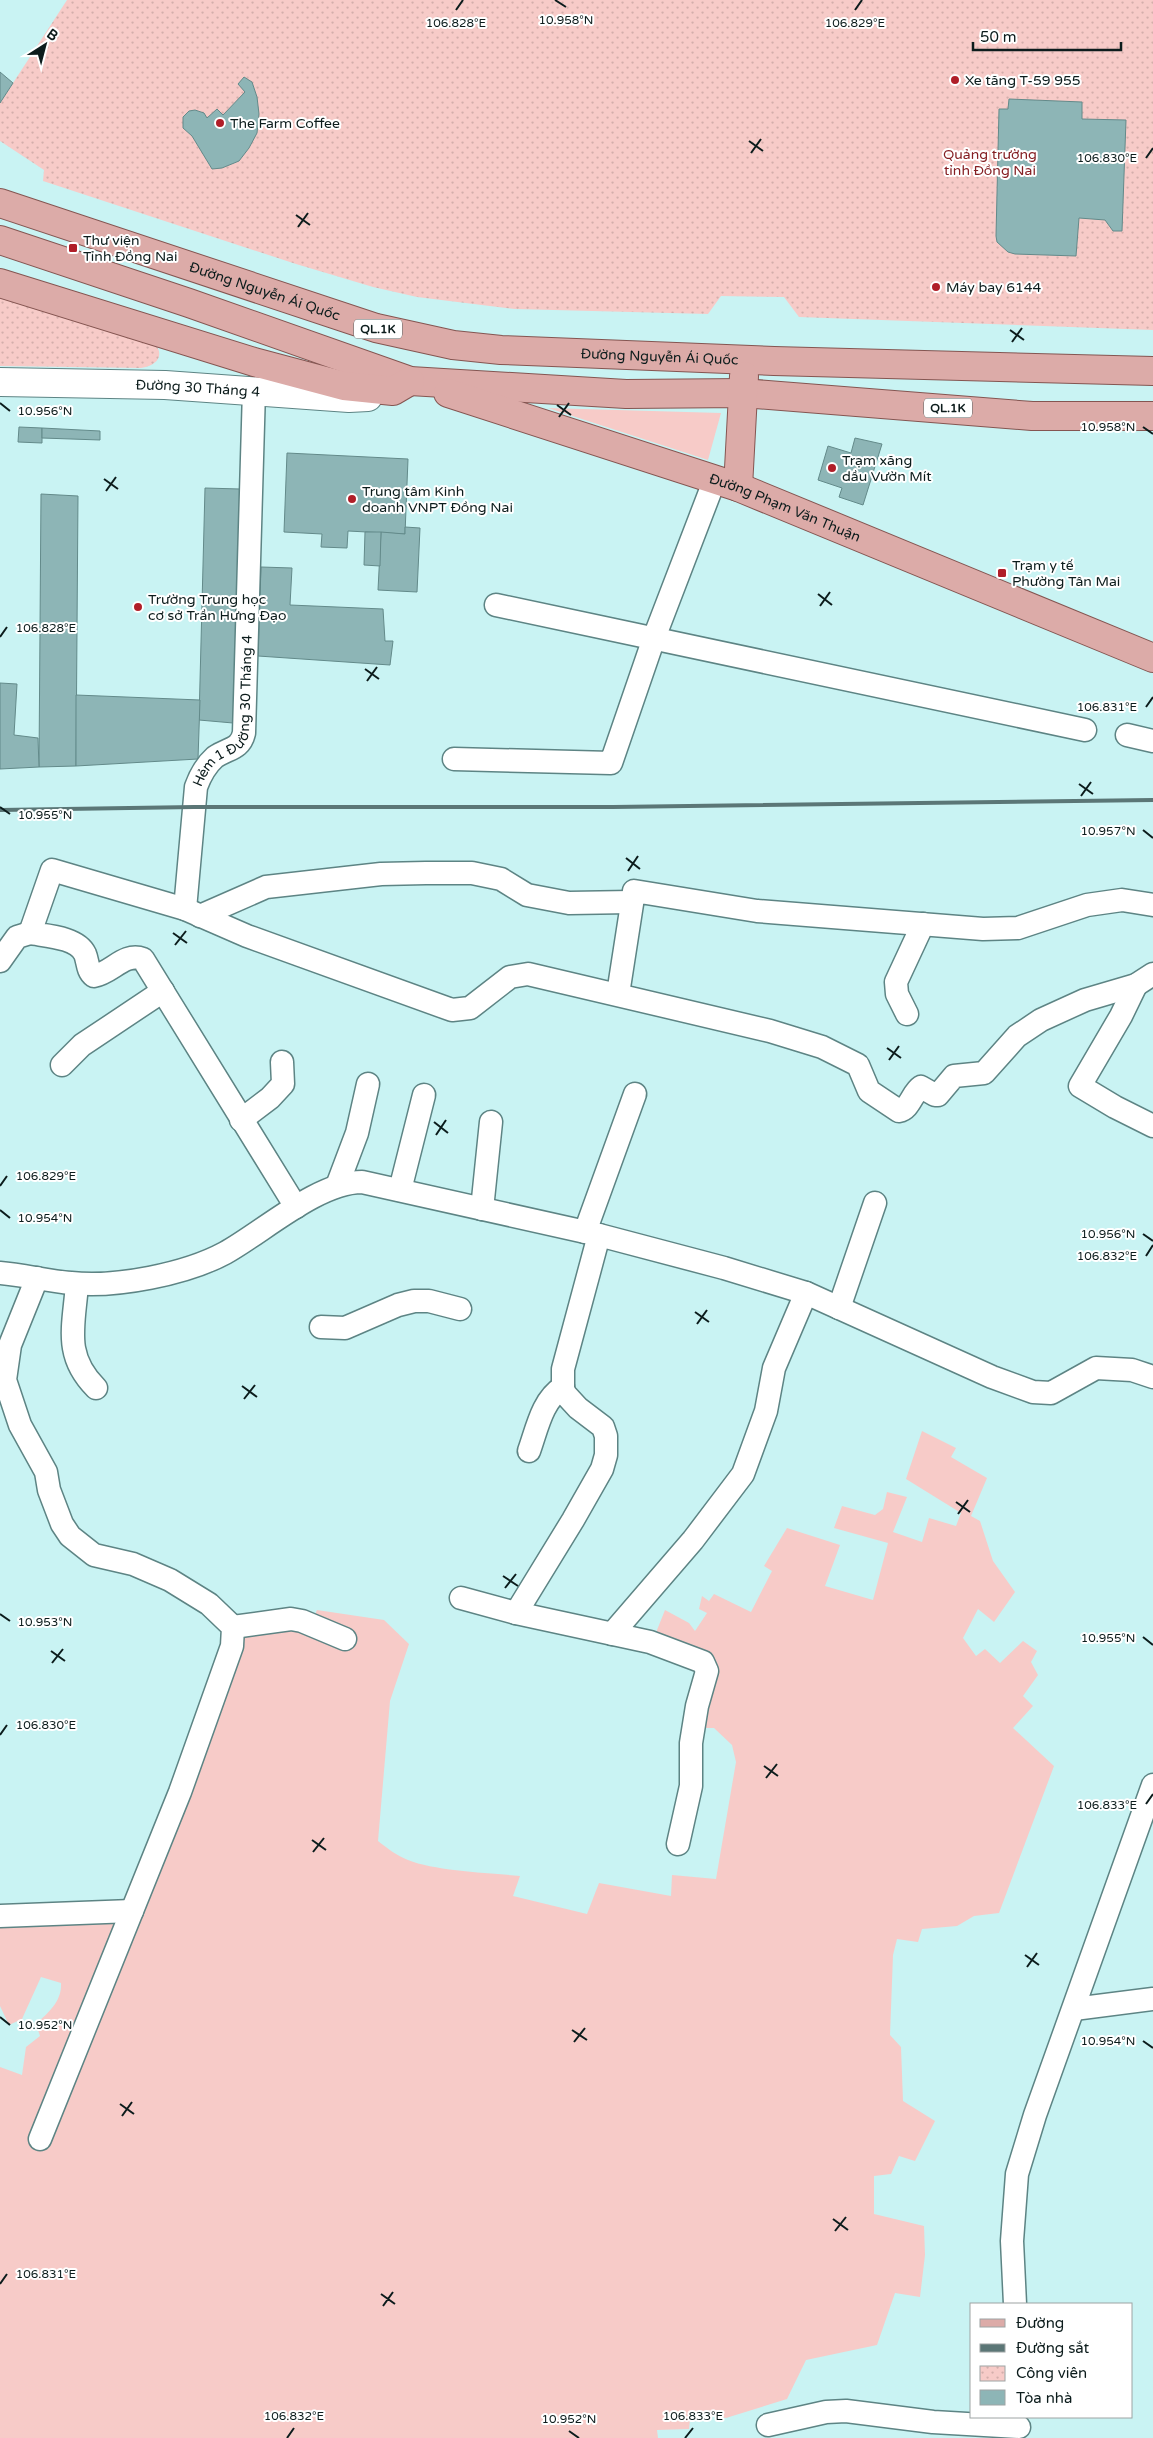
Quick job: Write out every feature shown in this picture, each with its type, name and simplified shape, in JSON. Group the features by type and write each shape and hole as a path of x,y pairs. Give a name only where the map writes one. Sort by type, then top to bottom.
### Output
{"main road":[{"name":"Đường Nguyễn Ái Quốc","path":"0,203 199,271 376,328 414,338 453,345 744,376 1032,416 1153,416"},
{"name":"Đường Nguyễn Ái Quốc","path":"0,240 189,303 402,386"},
{"name":"Đường Nguyễn Ái Quốc","path":"0,282 254,362 344,386 402,386 626,394 710,393 774,361 1153,371"},
{"path":"254,362 254,390"},
{"path":"726,483 744,376"},
{"name":"Đường 30 Tháng 4","path":"0,382 165,385 361,398 402,386"},
{"name":"Đường Phạm Văn Thuận","path":"402,386 726,483 1153,658"}],"street":[{"name":"Hẻm 1 Đường 30 Tháng 4","path":"192,912 196,787 199,778 214,758 237,747 244,734 254,390"},
{"path":"454,759 611,763 654,638 726,483"},
{"path":"496,605 1085,730"},
{"path":"1127,735 1153,742"},
{"path":"30,933 52,870 192,912 247,936 452,1010 470,1008 479,1004 505,979 519,974 539,975 770,1031 822,1047 858,1065 869,1091 900,1111 906,1108 915,1092 921,1087 938,1095 954,1076 976,1074 989,1070 1017,1036 1041,1020 1084,1000 1144,979"},
{"path":"192,912 266,887 381,874 417,873 472,873 502,879 527,895 569,903 631,902"},
{"path":"618,994 634,892 757,911 923,924 961,929 1018,928 1087,904 1122,900 1153,905"},
{"path":"907,1014 896,994 896,982 923,924"},
{"path":"0,961 17,937 30,933 73,942 84,952 91,974 94,976 125,959 136,956 143,959 296,1208"},
{"path":"1144,979 1080,1086 1115,1107 1153,1126"},
{"path":"62,1065 88,1041 163,991"},
{"path":"241,1120 270,1098 283,1084 282,1062"},
{"path":"337,1186 356,1133 368,1084"},
{"path":"516,1613 574,1520 602,1469 606,1455 606,1436 603,1427 572,1403 563,1387 564,1369 592,1233 635,1094"},
{"path":"400,1190 424,1095"},
{"path":"482,1209 491,1122"},
{"path":"0,1273 77,1284 108,1285 150,1278 225,1253 296,1208 337,1186 362,1182 592,1233 724,1268 806,1293 992,1377 1033,1392 1052,1393 1096,1368 1132,1370 1153,1377"},
{"path":"839,1308 876,1203"},
{"path":"36,1278 10,1345 5,1380 20,1425 46,1472 49,1490 62,1524 70,1536 94,1555 133,1564 170,1580 210,1604 233,1627 232,1646 180,1792 40,2139"},
{"path":"77,1284 72,1344 80,1371 96,1388"},
{"path":"612,1634 693,1540 743,1474 766,1410 774,1368 806,1293"},
{"path":"321,1327 345,1328 398,1305 414,1301 429,1301 460,1309"},
{"path":"529,1451 547,1404 555,1392 563,1387"},
{"path":"461,1598 516,1613 650,1642 692,1656 703,1662 707,1671 697,1706 691,1743 691,1786 678,1844"},
{"path":"233,1627 291,1619 302,1621 344,1639"},
{"path":"1014,2303 1012,2241 1017,2174 1035,2115 1147,1818 1153,1785"},
{"path":"0,1916 132,1912"},
{"path":"1074,2009 1153,1999"},
{"path":"768,2425 826,2412 846,2411 933,2422 1020,2427"}],"green space":[{"name":"Quảng trường tỉnh Đồng Nai","path":"67,0 1153,0 1153,330 799,317 784,297 721,296 708,314 515,309 417,297 373,287 296,264 43,181 44,170 0,141 0,103"},
{"path":"0,294 156,345 159,357 154,363 141,368 0,366"},
{"path":"548,408 721,413 708,460"},
{"path":"922,1431 956,1448 951,1457 987,1478 971,1516 980,1521 993,1561 1015,1592 994,1622 978,1609 963,1638 976,1656 985,1649 1000,1663 1023,1641 1037,1651 1031,1662 1038,1675 1023,1696 1033,1706 1013,1728 1054,1766 999,1913 974,1916 957,1926 922,1929 918,1942 897,1939 893,1955 890,2035 901,2047 903,2101 935,2121 915,2161 899,2156 891,2174 874,2176 874,2214 924,2226 925,2255 920,2297 895,2293 877,2345 806,2360 787,2399 726,2418 691,2411 689,2429 657,2430 658,2438 0,2438 0,2067 22,2075 26,2047 40,2036 36,2024 57,2001 61,1983 41,1977 22,2019 9,2025 0,2006 0,1926 137,1918 240,1632 313,1619 317,1610 384,1620 409,1644 390,1701 378,1841 396,1854 419,1864 433,1867 520,1876 513,1896 587,1914 599,1883 671,1896 672,1875 716,1879 736,1762 732,1745 714,1728 701,1728 714,1670 655,1635 665,1610 689,1623 695,1631 707,1613 699,1609 702,1596 709,1601 714,1594 751,1612 772,1571 764,1566 787,1528 840,1545 825,1586 873,1600 888,1543 834,1528 842,1506 875,1515 883,1509 887,1492 907,1497 893,1532 922,1542 929,1518 956,1526 961,1513 906,1479"}],"building":[{"path":"0,72 13,83 0,103"},
{"name":"The Farm Coffee","path":"244,77 252,82 257,97 259,114 257,133 239,161 222,168 212,169 192,136 183,128 183,117 189,111 195,110 204,113 207,118 217,109 223,115 245,92 238,84"},
{"path":"1009,99 1082,102 1082,119 1126,120 1122,231 1113,231 1105,220 1079,218 1076,256 1015,254 1008,252 997,242 999,109 1008,109"},
{"path":"19,427 42,428 42,443 18,442"},
{"path":"42,428 100,431 100,440 42,438"},
{"path":"855,438 882,444 863,505 839,497 842,488 818,480 828,446 851,453"},
{"path":"287,453 408,459 405,534 348,531 347,548 321,547 322,534 284,532"},
{"path":"205,488 240,489 233,723 199,720"},
{"path":"41,494 78,496 76,766 39,767"},
{"path":"405,527 420,528 417,592 378,590 381,532 405,534"},
{"path":"365,532 381,532 380,566 364,565"},
{"path":"261,567 292,568 290,605 383,609 385,641 393,641 390,665 258,656"},
{"path":"0,683 17,684 14,735 38,738 39,767 0,769"},
{"path":"76,695 200,700 198,759 76,766"}],"railway":[{"path":"0,810 194,807 613,807 1153,800"}],"place":[{"name":"Xe tăng T-59 955","path":"955,80"},
{"name":"The Farm Coffee","path":"220,123"},
{"name":"Thư viện Tỉnh Đồng Nai","path":"73,248"},
{"name":"Máy bay 6144","path":"936,287"},
{"name":"Trạm xăng dầu Vườn Mít","path":"832,468"},
{"name":"Trung tâm Kinh doanh VNPT Đồng Nai","path":"352,499"},
{"name":"Trạm y tế Phường Tân Mai","path":"1002,573"},
{"name":"Trường Trung học cơ sở Trần Hưng Đạo","path":"138,607"}]}
